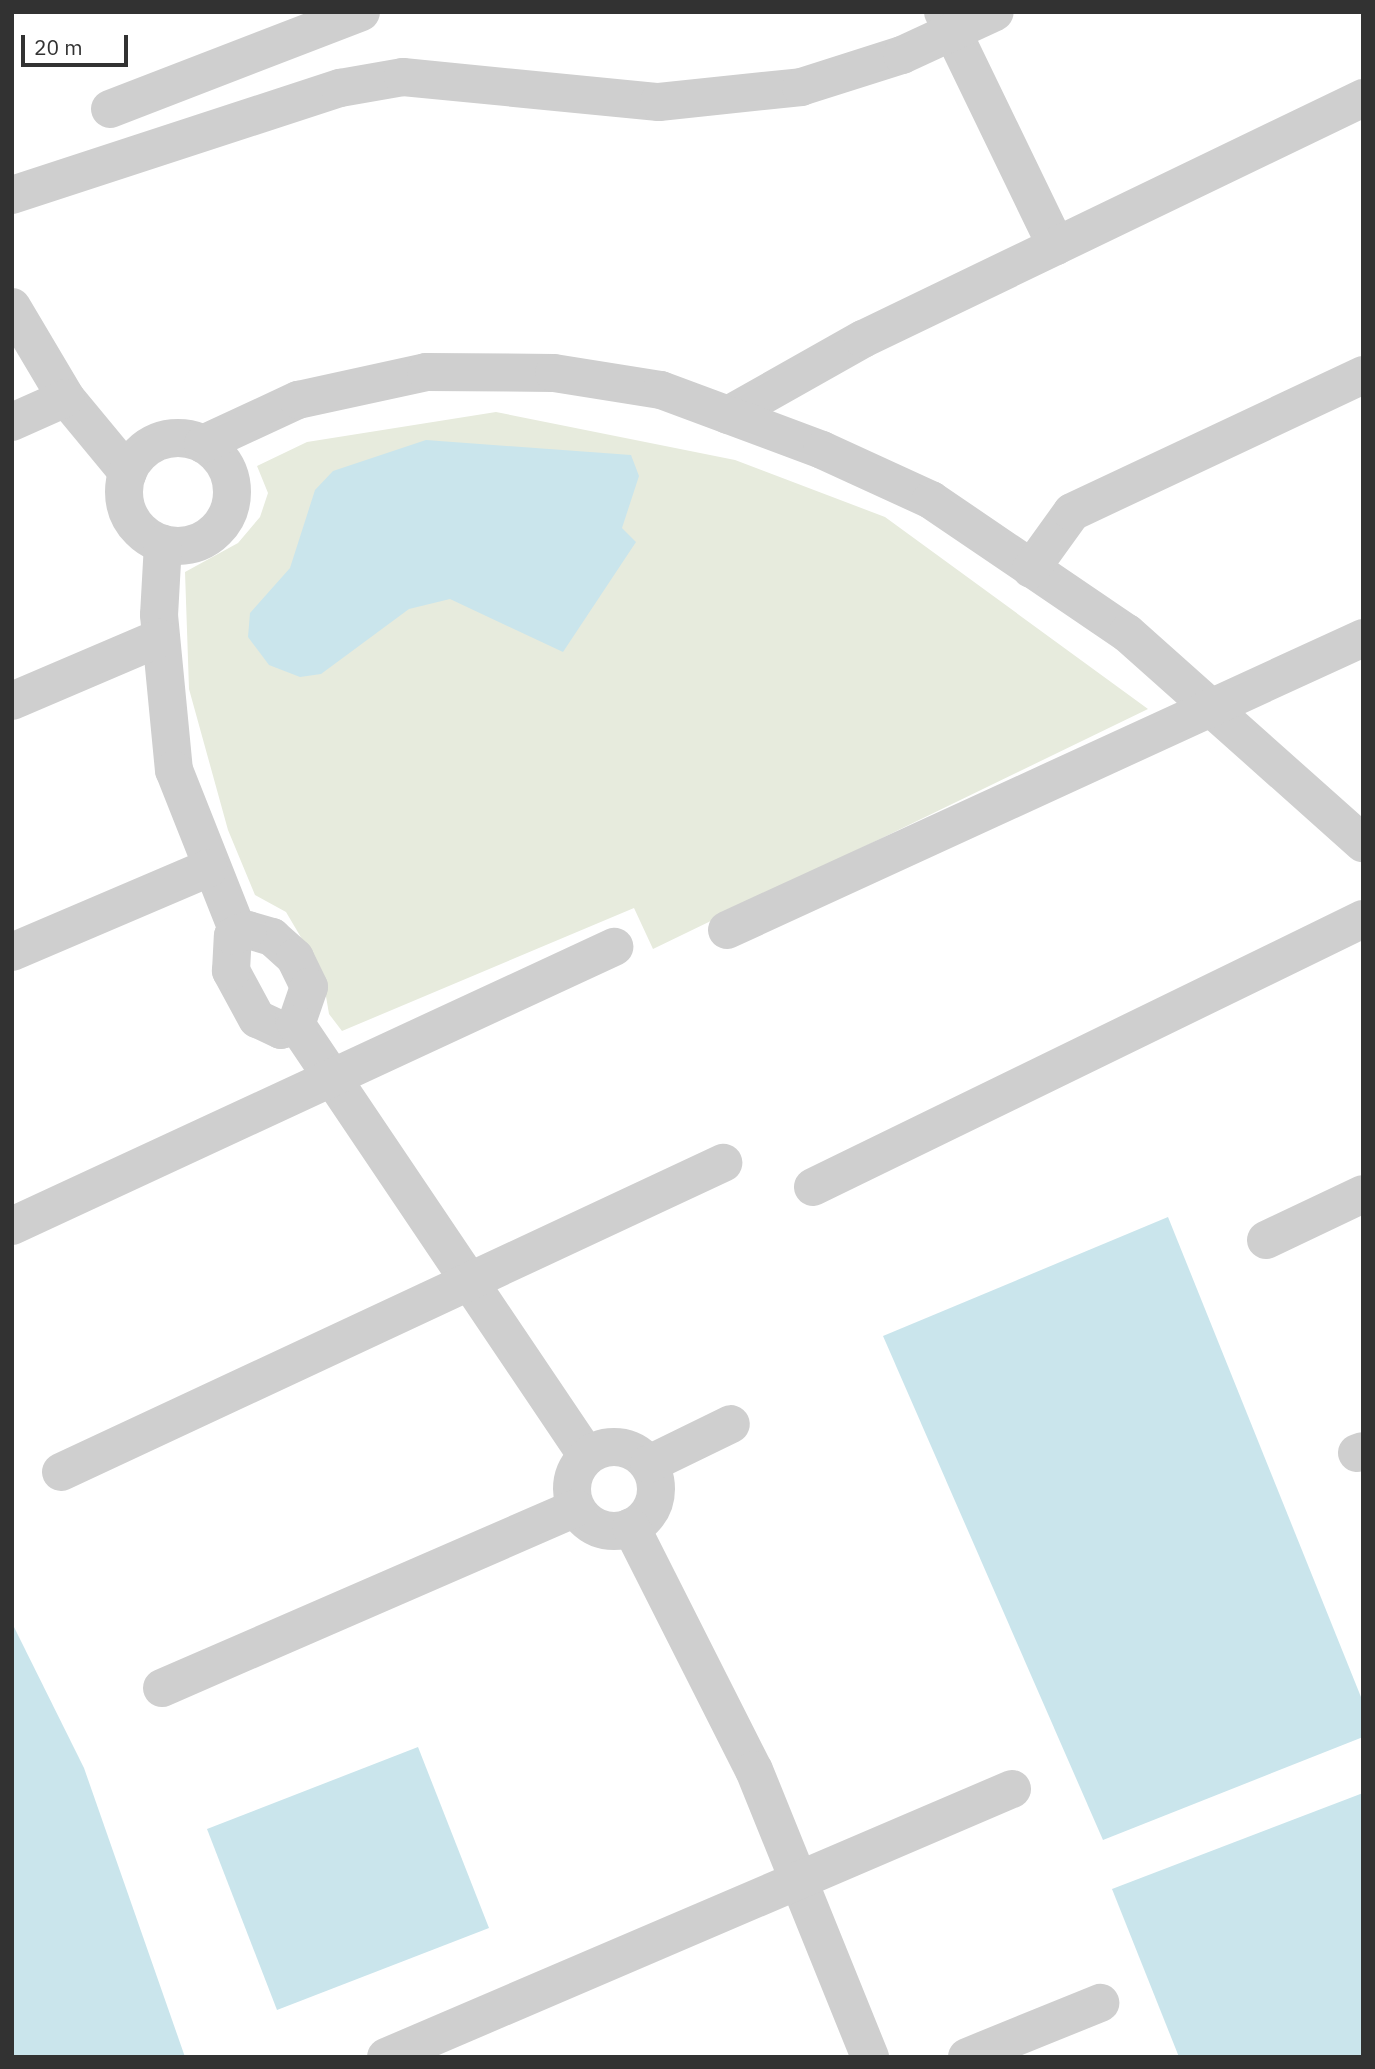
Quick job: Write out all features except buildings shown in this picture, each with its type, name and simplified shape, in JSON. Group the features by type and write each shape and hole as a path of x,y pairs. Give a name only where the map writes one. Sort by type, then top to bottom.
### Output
{"street":[{"path":"110,109 361,12"},
{"path":"12,195 340,88 403,77 659,102 801,88 948,22 995,12"},
{"path":"948,22 1056,246"},
{"path":"728,415 863,339 1363,98"},
{"path":"12,307 66,398 128,473"},
{"path":"203,444 298,400 426,372 554,373 660,390 728,415 931,500 1127,633 1363,843"},
{"path":"1031,569 1072,512 1363,375"},
{"path":"12,422 66,398"},
{"path":"186,438 203,444 228,469 232,504 206,539 163,544 134,524 125,500 128,473 159,442 186,438"},
{"path":"163,544 160,638 174,769 209,868 239,934"},
{"path":"12,701 160,638"},
{"path":"727,930 1363,638"},
{"path":"12,952 209,868"},
{"path":"813,1187 1363,919"},
{"path":"239,934 272,937 295,958 309,987 296,1024 281,1030 257,1019 231,971 229,949 239,934"},
{"path":"12,1226 614,947"},
{"path":"296,1024 473,1280 587,1456"},
{"path":"61,1472 723,1163"},
{"path":"1266,1240 1363,1194"},
{"path":"649,1464 731,1424"},
{"path":"613,1447 649,1464 654,1503 631,1527 596,1528 576,1508 572,1480 587,1456 613,1447"},
{"path":"162,1688 576,1508"},
{"path":"631,1527 754,1770 870,2057"},
{"path":"386,2057 1012,1789"},
{"path":"967,2057 1100,2003"}],"shaded area":[{"path":"496,412 735,460 885,517 1148,709 653,949 634,908 342,1031 329,1014 322,973 286,912 255,895 228,830 189,689 185,572 238,543 260,517 268,493 257,466 307,442"}],"water":[{"path":"426,440 631,455 639,476 622,528 636,542 563,652 450,599 409,609 321,674 300,677 269,665 248,637 250,613 290,568 315,490 333,471"},
{"path":"1168,1217 1363,1702 1363,1737 1103,1840 883,1336"},
{"path":"12,1623 84,1768 185,2057 12,2057"},
{"path":"418,1747 489,1928 277,2010 207,1829"},
{"path":"1363,1793 1363,2057 1179,2057 1112,1889"}]}
